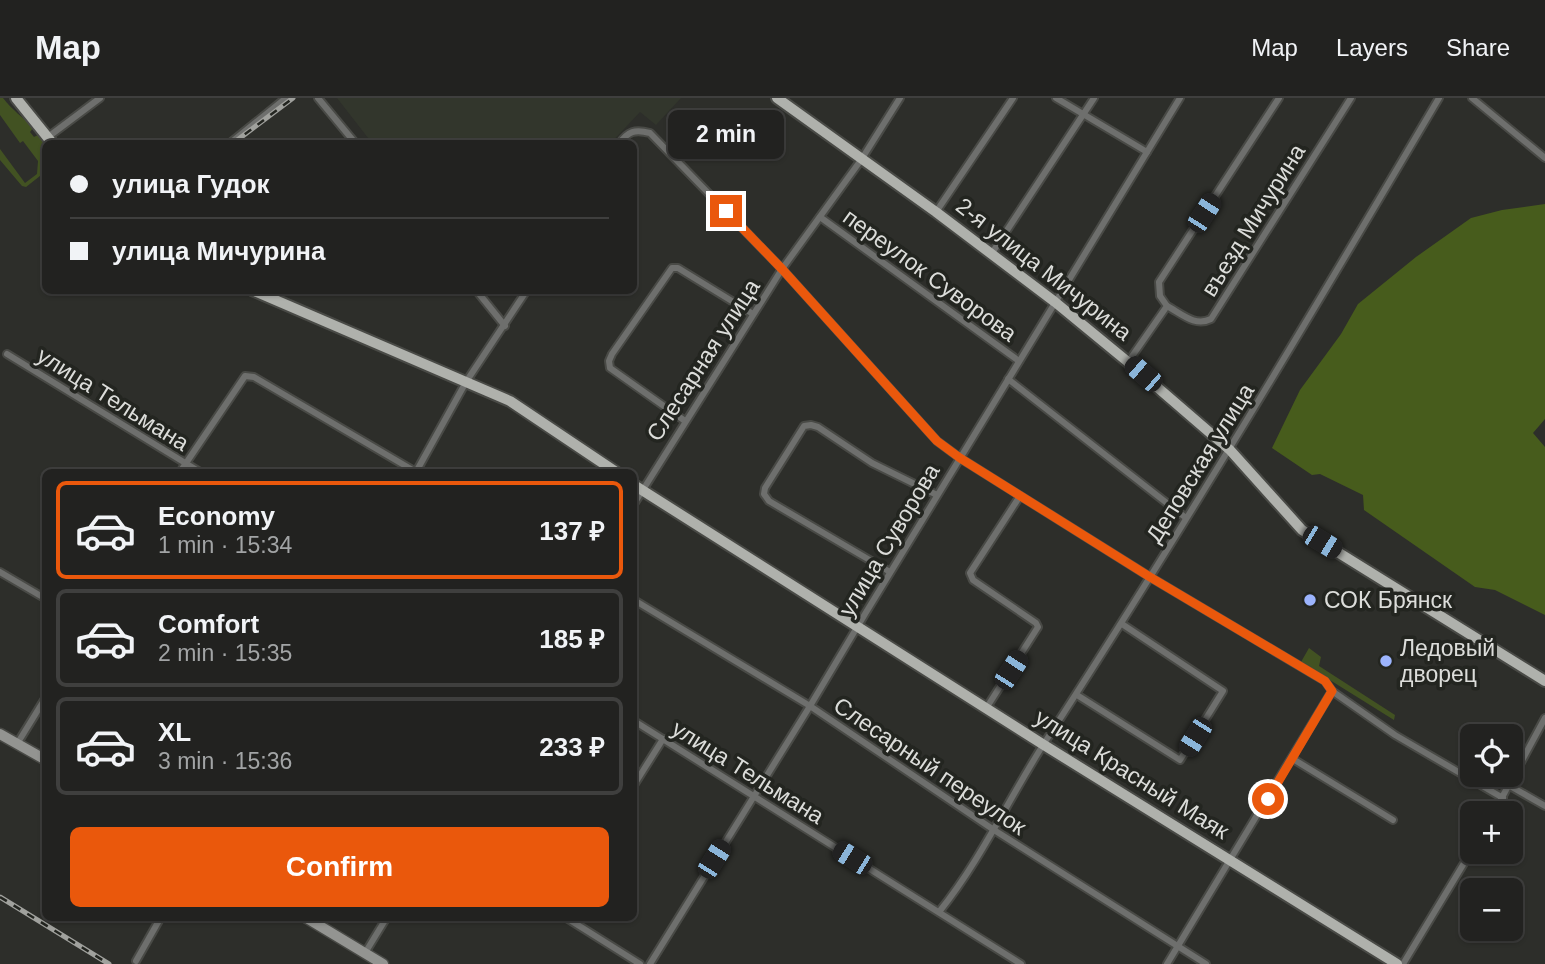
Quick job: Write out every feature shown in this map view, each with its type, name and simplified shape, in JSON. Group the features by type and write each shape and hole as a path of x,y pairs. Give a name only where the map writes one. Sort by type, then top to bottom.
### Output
{"main road":[{"path":"16,98 50,140"},
{"name":"2-я улица Мичурина","path":"777,98 992,253 1128,362 1230,450 1302,530 1545,681"},
{"path":"261,294 510,401 612,469"},
{"name":"улица Красный Маяк","path":"637,487 1396,964"}],"street":[{"path":"50,140 100,98"},
{"path":"234,140 286,98"},
{"path":"318,98 353,140"},
{"name":"Слесарная улица","path":"637,487 685,422 782,269 861,160 900,98"},
{"path":"936,212 1013,98"},
{"path":"1056,98 1147,152"},
{"path":"992,253 1094,98"},
{"name":"улица Суворова","path":"650,964 1180,98"},
{"name":"въезд Мичурина","path":"1279,98 1159,282 1160,296 1167,306 1196,323 1211,319 1351,98"},
{"name":"Деповская улица","path":"939,912 994,830 1044,745 1230,450 1439,98"},
{"path":"1472,98 1545,158"},
{"path":"622,140 631,131 650,133 782,269 937,441 1150,577 1325,681 1332,691 1395,735 1503,798"},
{"name":"переулок Суворова","path":"820,217 1019,361"},
{"path":"685,422 610,368 612,355 672,268 678,268 753,314"},
{"path":"479,294 505,326"},
{"path":"418,469 466,382 525,294"},
{"path":"1128,362 1167,306"},
{"name":"улица Тельмана","path":"7,354 194,469"},
{"path":"182,469 245,376 254,377 411,469"},
{"name":"переулок Суворова","path":"1008,379 1186,517"},
{"path":"890,572 769,501 764,494 765,488 804,426 811,425 872,463 937,495"},
{"path":"987,707 1038,627 973,580 970,573 1020,496"},
{"path":"0,572 42,596"},
{"name":"Слесарный переулок","path":"637,602 810,706 994,830 1206,964"},
{"path":"1077,695 1180,760 1188,748 1223,691 1122,624"},
{"path":"1167,964 1332,691"},
{"path":"17,744 42,703"},
{"path":"1523,761 1545,718"},
{"name":"улица Тельмана","path":"637,723 1021,964"},
{"path":"0,734 42,758"},
{"path":"637,780 663,739"},
{"path":"1293,759 1393,821"},
{"path":"1501,801 1509,787"},
{"path":"1512,787 1545,806"},
{"path":"1403,964 1464,864"},
{"path":"136,961 159,921"},
{"path":"312,921 383,964"},
{"path":"365,953 385,921"},
{"path":"571,921 640,964"}],"shaded area":[{"path":"337,98 681,98 656,125 640,112 614,140 370,140"}],"green space":[{"path":"0,98 3,98 33,128 30,132 34,137 38,135 42,140 42,174 26,187 22,186 0,160 0,149 25,183 37,174 38,161 23,141 20,143 0,115"},
{"path":"1545,204 1545,419 1533,433 1545,447 1545,615 1495,590 1475,587 1364,510 1363,495 1320,474 1312,475 1272,448 1300,390 1341,334 1358,304 1416,257 1471,218"},
{"path":"1309,648 1321,657 1319,666 1395,715 1394,720 1301,662"}],"railway":[{"path":"237,140 293,98"},
{"path":"0,897 109,964"}],"place":[{"name":"СОК Брянск","path":"1310,600"},
{"name":"Ледовый дворец","path":"1386,661"}],"route":[{"path":"726,211 895,391 937,441 1150,577 1325,681 1332,691 1268,799"}]}
